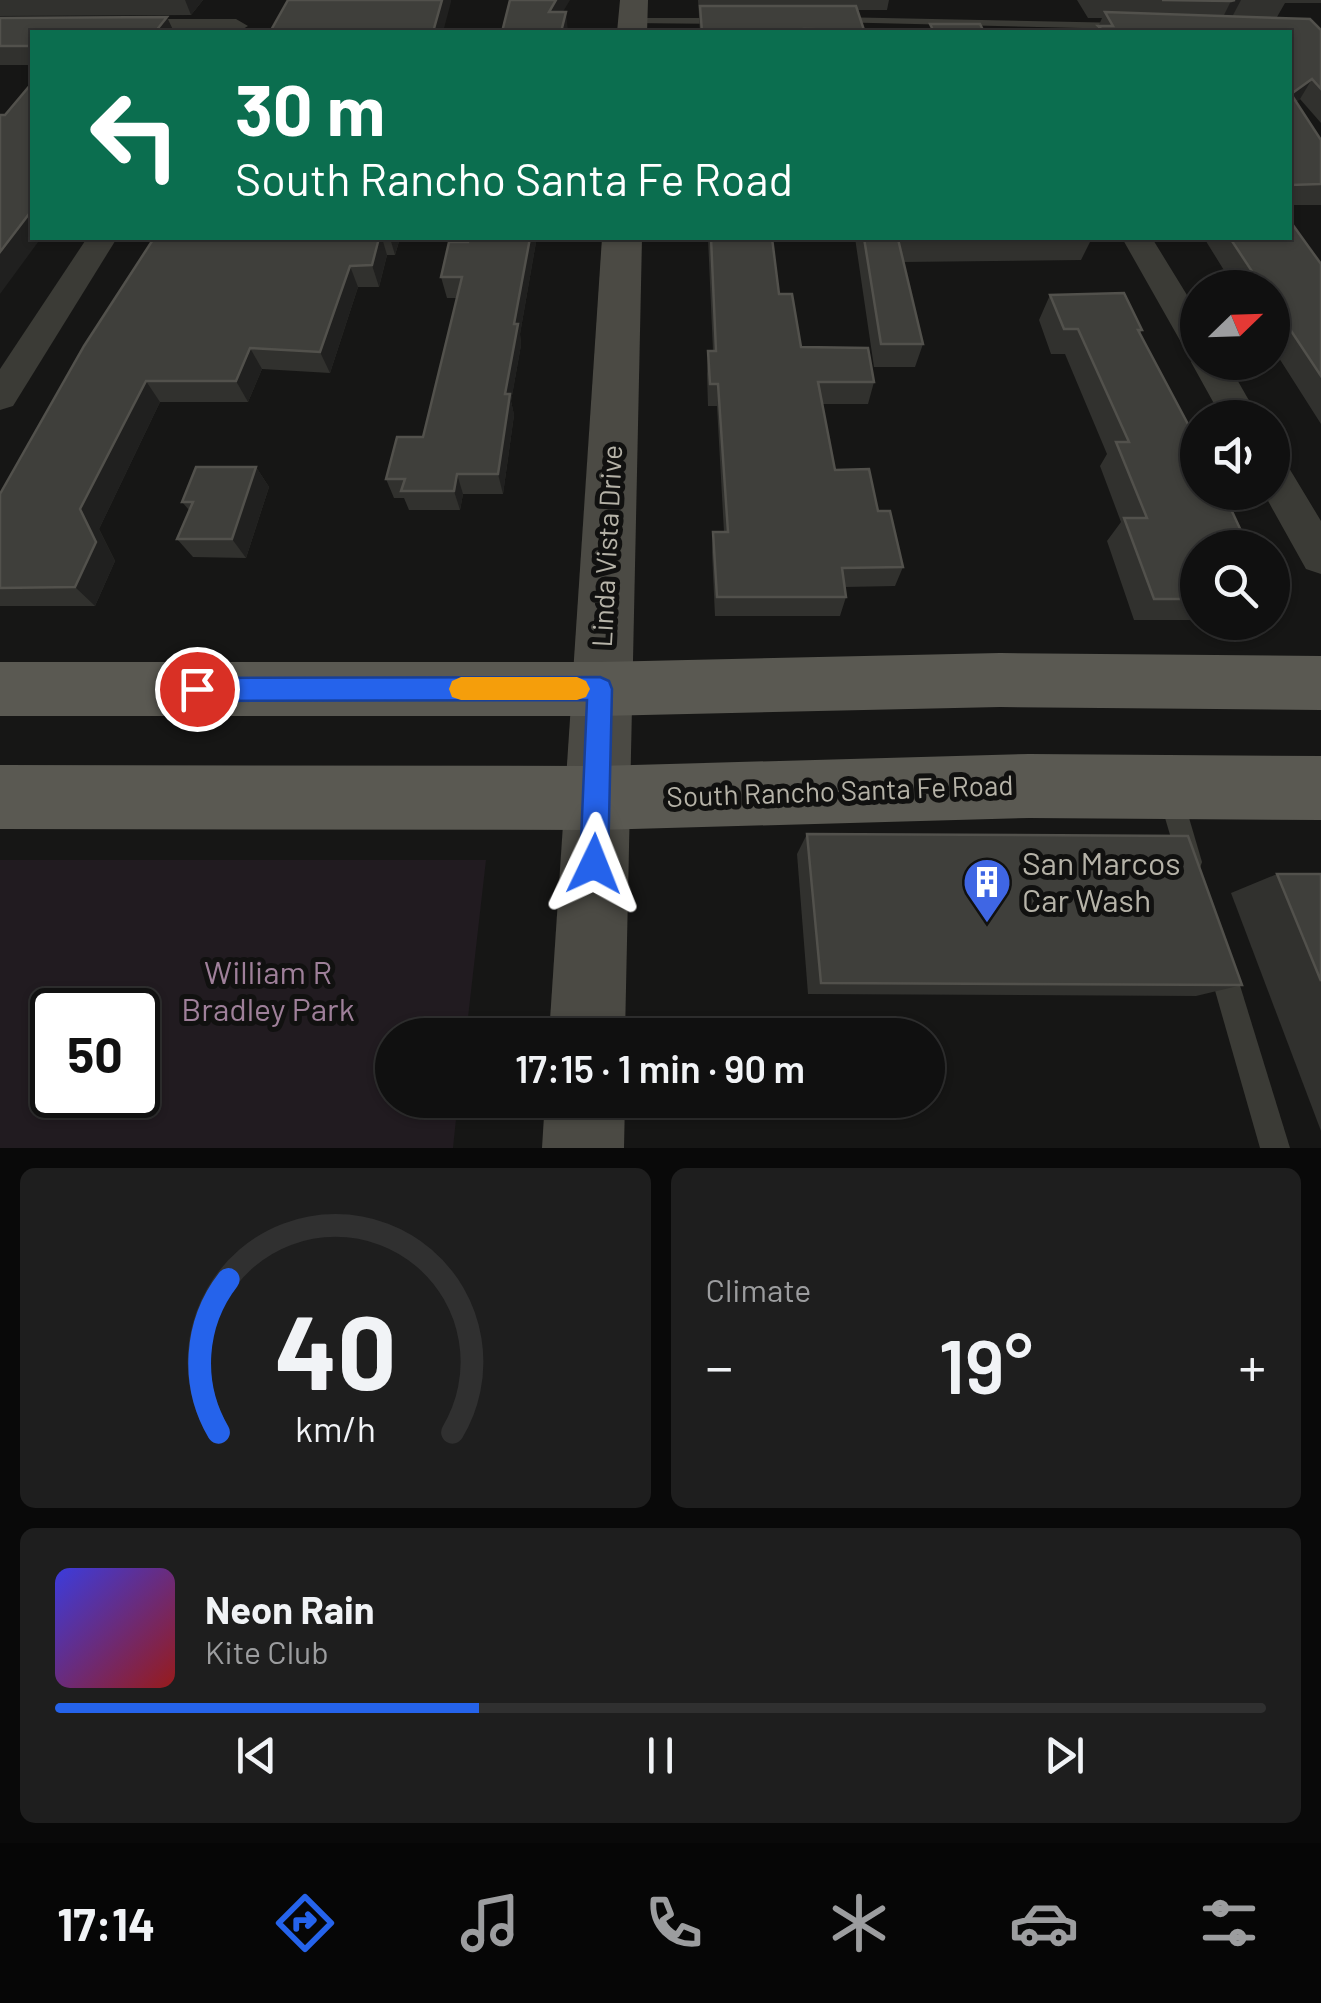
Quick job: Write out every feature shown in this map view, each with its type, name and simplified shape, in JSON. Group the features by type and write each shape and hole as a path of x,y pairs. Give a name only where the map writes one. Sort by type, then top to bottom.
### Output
{"main road":[{"name":"Linda Vista Drive","path":"589,1018 622,240"},
{"path":"0,690 600,689 1000,680 1321,683"},
{"name":"South Rancho Santa Fe Road","path":"0,797 597,798 1029,786 1321,788"},
{"path":"583,1148 584,1118"}],"street":[{"path":"0,26 234,29 254,0"},
{"path":"0,397 101,240"},
{"path":"1138,240 1180,312"},
{"path":"1290,504 1321,557"}],"lane":[{"path":"633,18 737,21"},
{"path":"829,20 1134,26"},
{"path":"1168,787 1196,882"},
{"path":"1213,939 1275,1148"}],"green space":[{"name":"William R Bradley Park","path":"0,860 486,860 468,1018 375,1018 375,1118 456,1118 453,1148 0,1148"}],"building":[{"path":"288,0 442,0 434,30 271,30"},
{"path":"510,0 556,0 549,12 566,12 562,30 502,30"},
{"path":"700,6 856,6 864,30 804,29 702,30"},
{"path":"1105,12 1310,19 1321,30 1321,89 1312,79 1292,93 1292,30 1102,30 1098,26 1113,26"},
{"path":"167,17 157,30 30,30 30,46 0,46 0,18"},
{"path":"930,24 980,24 983,30 933,30"},
{"path":"30,85 30,213 0,252 0,115 5,115"},
{"path":"1292,96 1321,140 1321,184 1292,185"},
{"path":"1292,224 1321,264 1321,376 1290,329 1290,270 1251,270 1231,240 1292,240"},
{"path":"153,240 378,240 372,265 350,266 320,352 250,348 236,381 146,381 80,509 96,542 75,587 0,588 0,494 84,346"},
{"path":"530,240 514,324 518,324 505,394 510,394 498,474 457,474 454,491 401,491 405,479 386,479 397,437 423,437 462,277 441,277 449,242"},
{"path":"711,240 772,240 779,294 792,294 801,347 868,348 874,382 818,382 835,470 869,469 878,511 890,511 903,567 842,568 846,597 717,597 713,532 728,532 718,384 710,384 708,351 716,351"},
{"path":"864,240 898,240 923,344 881,344"},
{"path":"1124,293 1142,330 1138,330 1180,409 1180,510 1231,510 1241,530 1180,530 1180,599 1154,599 1124,518 1147,518 1116,442 1129,442 1078,329 1064,329 1050,295"},
{"path":"196,467 256,467 232,539 177,539 193,502 182,502"},
{"name":"San Marcos Car Wash","path":"807,834 1188,836 1242,985 821,983"},
{"path":"1277,874 1321,874 1321,981"}],"slow traffic":[{"path":"461,689 577,689"}],"place":[{"name":"San Marcos Car Wash","path":"987,924"}],"route":[{"path":"197,689 600,689 594,864"}]}
